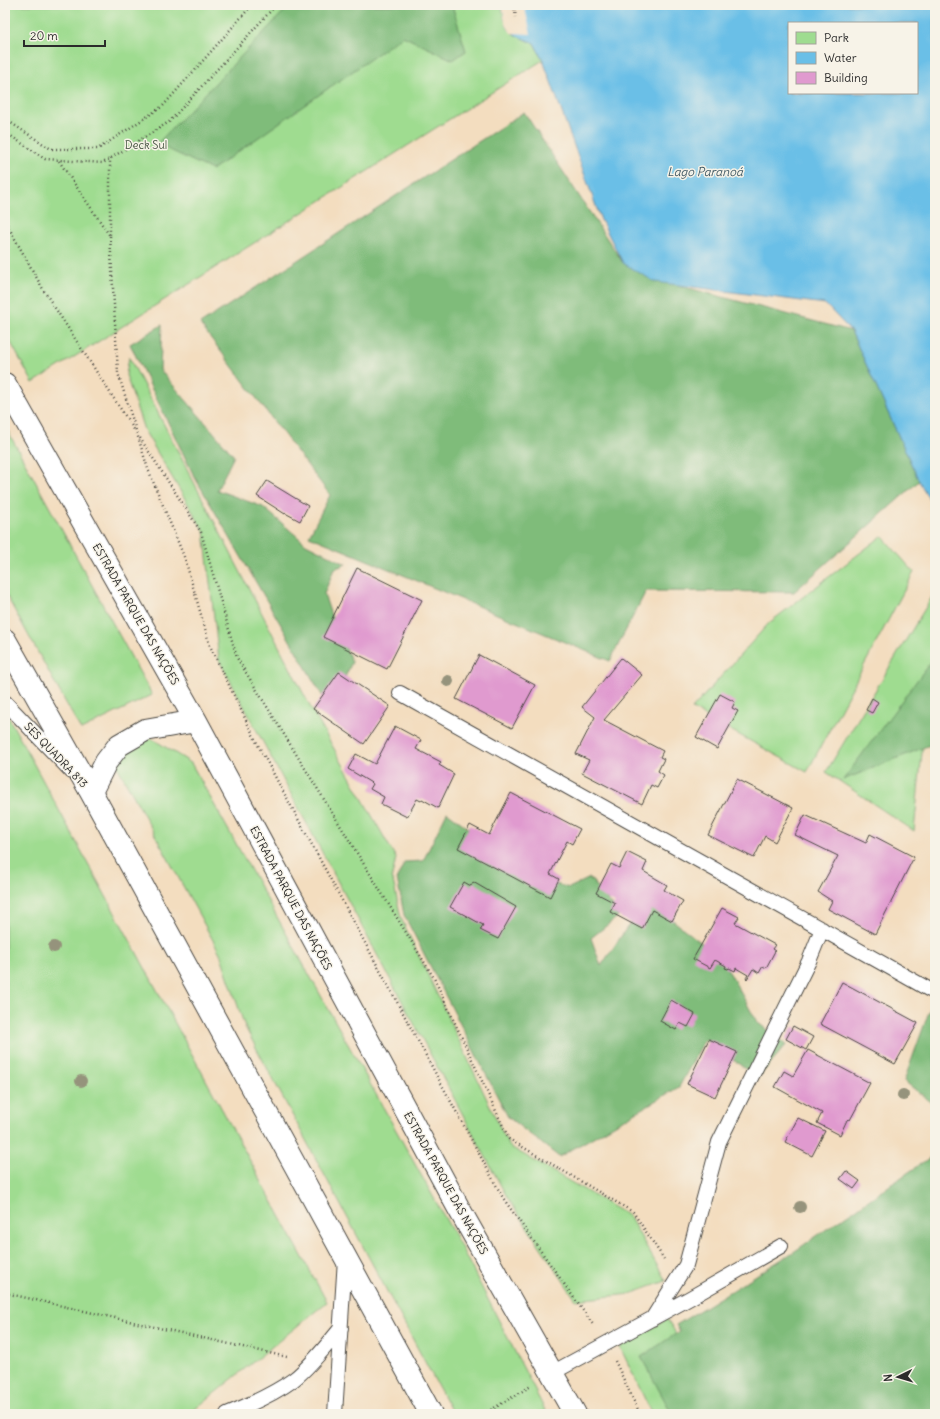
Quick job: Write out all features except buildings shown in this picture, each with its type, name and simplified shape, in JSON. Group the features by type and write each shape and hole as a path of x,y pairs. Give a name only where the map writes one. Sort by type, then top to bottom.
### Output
{"highway":[{"name":"ESTRADA PARQUE DAS NAÇÕES","path":"5,384 196,720 458,1207 575,1414"},
{"path":"5,640 91,792 432,1414"},
{"path":"91,792 106,762 119,745 145,730 196,720"}],"lane":[{"path":"400,693 930,990"},
{"name":"SES QUADRA 813","path":"5,702 91,792"},
{"path":"652,1319 686,1265 719,1142 809,961 822,929"},
{"path":"552,1373 652,1319 780,1246"},
{"path":"335,1414 345,1256"},
{"path":"227,1414 247,1406 293,1380 328,1345 341,1328"}],"path":[{"path":"5,119 51,149 98,149 163,106 252,5"},
{"path":"5,132 45,159 103,163 168,122 276,5"},
{"path":"514,5 516,17"},
{"path":"110,158 110,236 118,373 148,469 185,559 210,646 258,746 502,1198 607,1343 640,1414"},
{"path":"59,160 110,236"},
{"path":"5,221 44,291 201,532 237,658 434,978 510,1139 634,1212 677,1279"},
{"path":"5,1293 311,1363"},
{"path":"484,1414 552,1373"}],"green space":[{"name":"Deck Sul","path":"5,5 502,5 507,27 514,34 534,43 543,60 33,383 5,332"},
{"path":"290,5 452,5 466,51 453,60 403,36 212,170 157,144"},
{"path":"524,112 623,263 673,284 851,331 919,481 794,592 646,591 610,661 309,536 330,495 200,324"},
{"path":"162,325 160,370 234,456 217,490 263,507 306,544 346,564 334,569 324,594 332,618 352,662 330,709 194,476 130,344"},
{"path":"129,357 312,710 396,858 392,876 401,918 509,1146 629,1216 666,1281 630,1294 576,1300 507,1197 219,660 204,531 144,430 126,375"},
{"path":"5,426 152,695 81,730 5,593"},
{"path":"882,536 914,572 807,772 692,709 769,623"},
{"path":"935,592 935,745 923,743 914,831 826,772"},
{"path":"935,656 935,743 843,780"},
{"path":"5,711 327,1302 189,1414 5,1414"},
{"path":"151,738 191,763 459,1243 547,1414 453,1414 245,1027 220,953 116,764 128,745"},
{"path":"447,812 535,878 569,888 590,878 620,915 591,938 601,966 628,926 656,907 722,959 757,1022 786,1045 758,1078 705,1039 679,1087 559,1157 508,1117 404,915 397,878 405,862 423,861"},
{"path":"935,995 935,1105 904,1081"},
{"path":"935,1154 935,1414 672,1414 641,1357 680,1331 676,1325 795,1251"},
{"path":"667,1319 728,1414 652,1414 620,1347"}],"water":[{"name":"Lago Paranoá","path":"502,5 935,5 935,510 919,481 851,331 825,304 655,282 623,263 601,220 543,60 534,43 514,34 507,27"}],"pier":[{"path":"502,5 524,5 531,34 511,33 505,23"}]}
